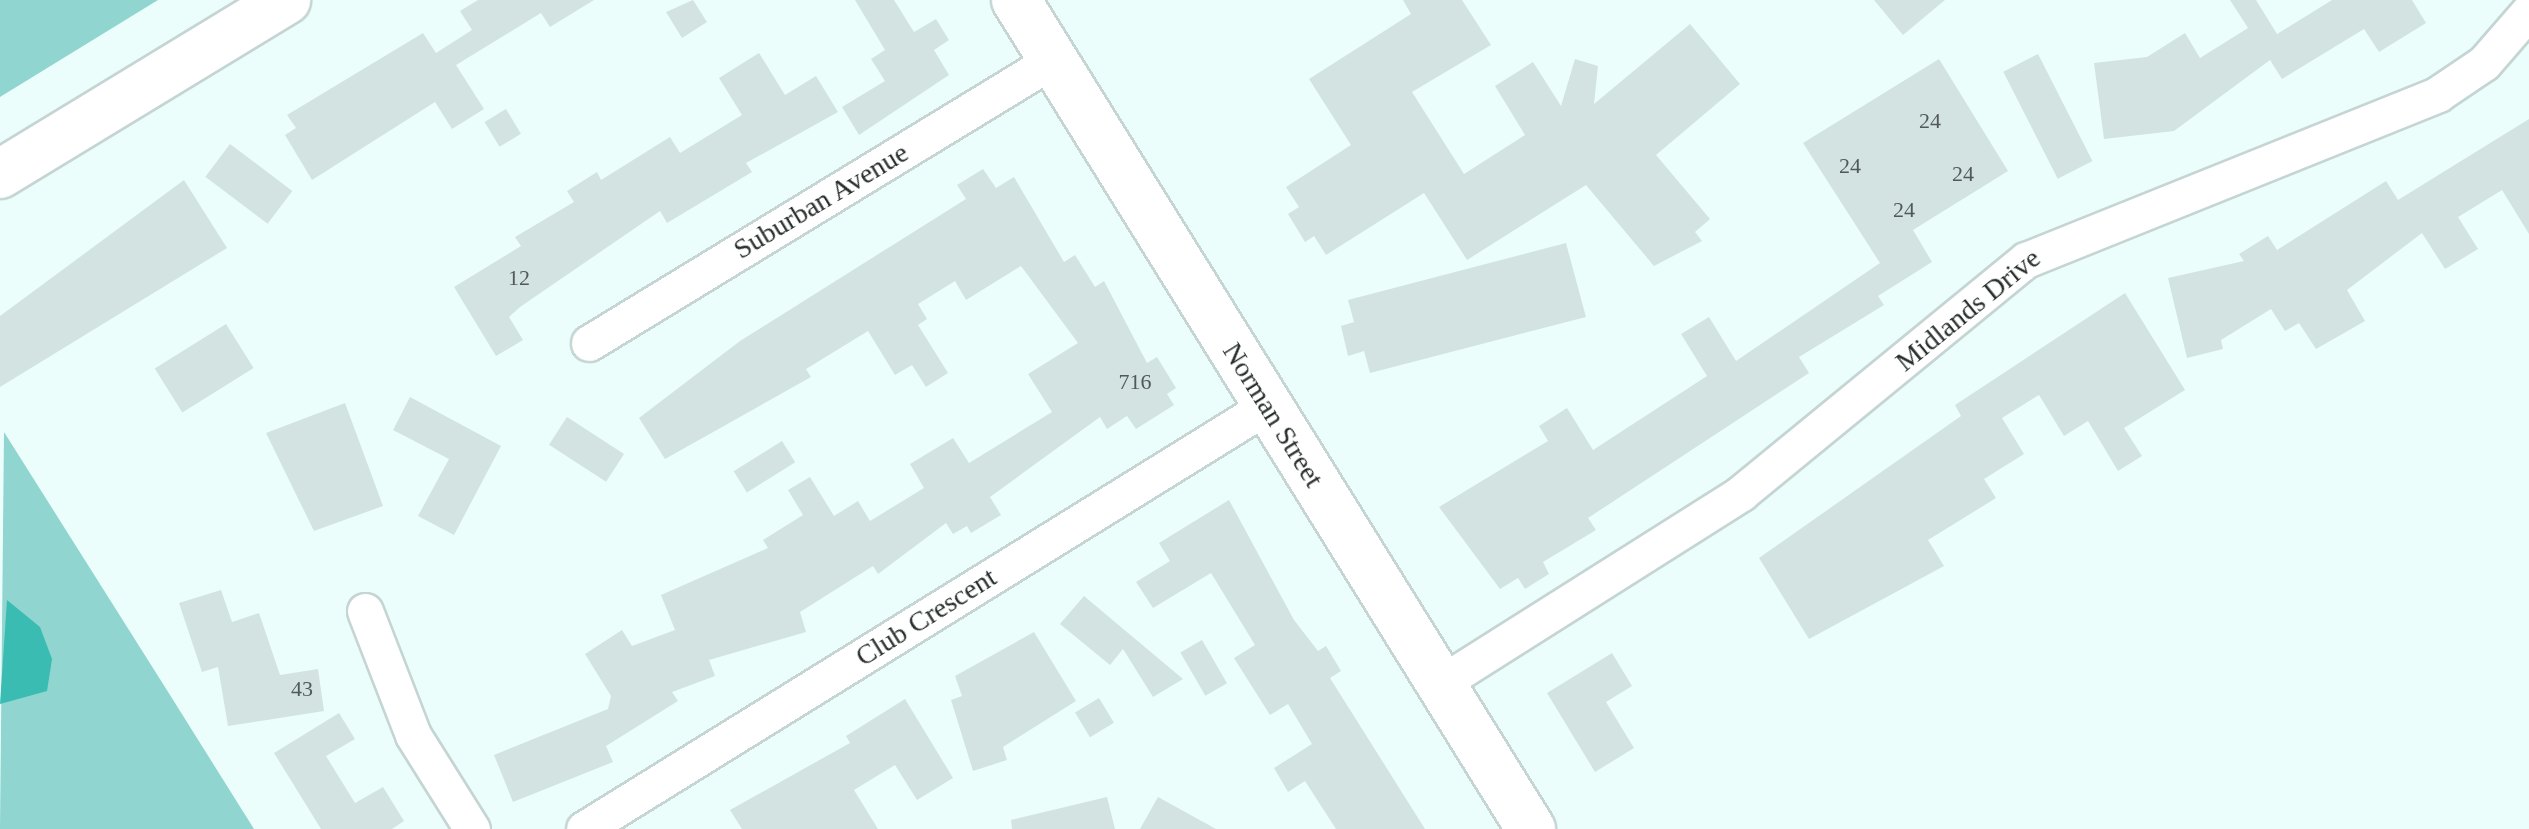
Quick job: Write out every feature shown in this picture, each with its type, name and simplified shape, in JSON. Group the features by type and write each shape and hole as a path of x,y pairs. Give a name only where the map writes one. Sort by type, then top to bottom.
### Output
{"main road":[{"path":"0,174 286,0"},
{"name":"Norman Street","path":"1016,0 1532,829"}],"street":[{"name":"Midlands Drive","path":"1441,683 1740,493 2026,260 2438,94 2484,63 2529,11"},
{"name":"Suburban Avenue","path":"589,343 1053,60"},
{"name":"Club Crescent","path":"584,829 1267,406"},
{"path":"364,611 413,735 472,829"}],"shaded area":[{"path":"0,0 158,0 0,97"},
{"path":"4,432 170,695 254,829 0,829"},
{"path":"7,600 40,627 52,659 47,691 0,704"}],"building":[{"path":"478,0 594,0 550,27 541,13 456,65 484,109 452,129 435,102 312,180 285,135 296,128 287,115 423,33 436,53 472,30 460,11"},
{"path":"693,0 707,22 682,38 666,12"},
{"path":"855,0 894,0 914,32 936,19 949,40 934,50 949,75 859,135 842,107 885,81 871,59 885,50"},
{"path":"1403,0 1462,0 1491,45 1412,92 1464,174 1525,135 1495,86 1533,62 1561,106 1575,59 1598,66 1594,104 1690,24 1740,84 1656,155 1710,219 1695,232 1702,241 1654,266 1586,185 1467,260 1424,193 1326,255 1314,236 1305,242 1288,214 1299,207 1286,187 1351,145 1309,79 1411,14"},
{"path":"1874,0 1945,0 1903,35"},
{"path":"2230,0 2256,0 2277,34 2332,0 2412,0 2426,23 2379,52 2364,29 2282,79 2270,60 2174,131 2104,139 2094,63 2147,57 2185,33 2200,58 2248,28"},
{"path":"759,53 785,95 816,76 838,112 746,163 752,172 667,223 660,211 520,307 509,317 523,340 496,356 454,287 521,246 515,237 574,202 567,191 597,172 601,180 670,137 680,153 742,115 719,78"},
{"path":"2038,54 2092,161 2058,179 2003,72"},
{"path":"1939,59 2008,171 1913,230 1932,262 1878,296 1884,305 1799,357 1809,373 1588,518 1596,530 1543,562 1549,574 1525,589 1518,578 1500,589 1439,507 1548,441 1539,426 1567,408 1593,450 1707,376 1681,334 1709,317 1736,361 1880,263 1803,143"},
{"path":"506,109 521,134 500,147 485,122"},
{"path":"2529,119 2529,234 2502,190 2458,217 2478,249 2445,269 2422,233 2347,290 2365,321 2316,349 2299,323 2285,331 2271,309 2221,340 2223,349 2187,358 2168,278 2244,261 2239,254 2268,236 2277,250 2386,181 2398,200"},
{"path":"230,144 292,191 268,224 205,177"},
{"path":"983,169 996,188 1014,177 1064,262 1075,255 1095,287 1104,281 1147,363 1157,357 1176,388 1167,394 1174,405 1136,429 1127,416 1107,429 1100,417 990,497 1001,515 971,533 967,526 953,534 946,523 878,574 873,566 800,612 806,632 709,660 715,676 672,692 678,701 606,746 613,762 513,802 494,755 608,709 611,696 585,654 622,630 632,646 675,630 661,595 768,548 763,540 803,515 788,490 810,477 834,516 858,501 870,521 924,488 910,464 953,438 969,463 1052,412 1028,374 1078,343 1021,266 966,300 955,281 918,304 927,319 918,325 948,373 926,387 912,365 895,375 868,331 806,369 811,377 665,459 639,418 740,341 966,199 957,185"},
{"path":"184,180 227,248 0,387 0,316"},
{"path":"1566,243 1586,317 1370,373 1364,351 1348,356 1341,326 1354,322 1348,300"},
{"path":"2125,293 2185,390 2124,428 2142,456 2118,471 2088,421 2064,436 2039,395 2002,418 2024,454 1984,479 1996,498 1928,540 1944,566 1809,639 1759,558 1961,416 1955,405"},
{"path":"226,324 254,368 182,413 155,369"},
{"path":"410,397 501,446 454,535 418,516 449,459 393,430"},
{"path":"345,403 383,506 314,531 266,433"},
{"path":"567,417 624,454 606,482 549,445"},
{"path":"782,441 795,462 747,492 734,471"},
{"path":"1229,500 1294,620 1318,651 1326,646 1341,671 1330,678 1425,829 1336,829 1305,781 1288,792 1274,768 1312,744 1288,704 1270,715 1234,658 1255,645 1211,573 1153,608 1136,582 1170,561 1159,543"},
{"path":"221,590 232,622 259,613 280,675 318,669 324,711 228,726 218,667 202,672 179,603"},
{"path":"1084,596 1183,679 1153,697 1123,649 1110,665 1060,624"},
{"path":"1034,632 1076,701 1003,747 1007,760 973,771 951,700 962,696 955,676"},
{"path":"1202,640 1227,683 1205,696 1180,652"},
{"path":"1612,653 1632,686 1606,702 1634,748 1595,772 1547,693"},
{"path":"1099,698 1114,723 1090,737 1075,712"},
{"path":"905,699 953,778 917,800 895,765 854,790 878,829 742,829 730,810 850,743 846,736"},
{"path":"339,713 355,739 326,756 355,803 383,787 404,821 392,829 321,829 274,753"},
{"path":"1107,797 1115,829 1012,829 1011,820"},
{"path":"1158,797 1216,829 1140,829"}]}
